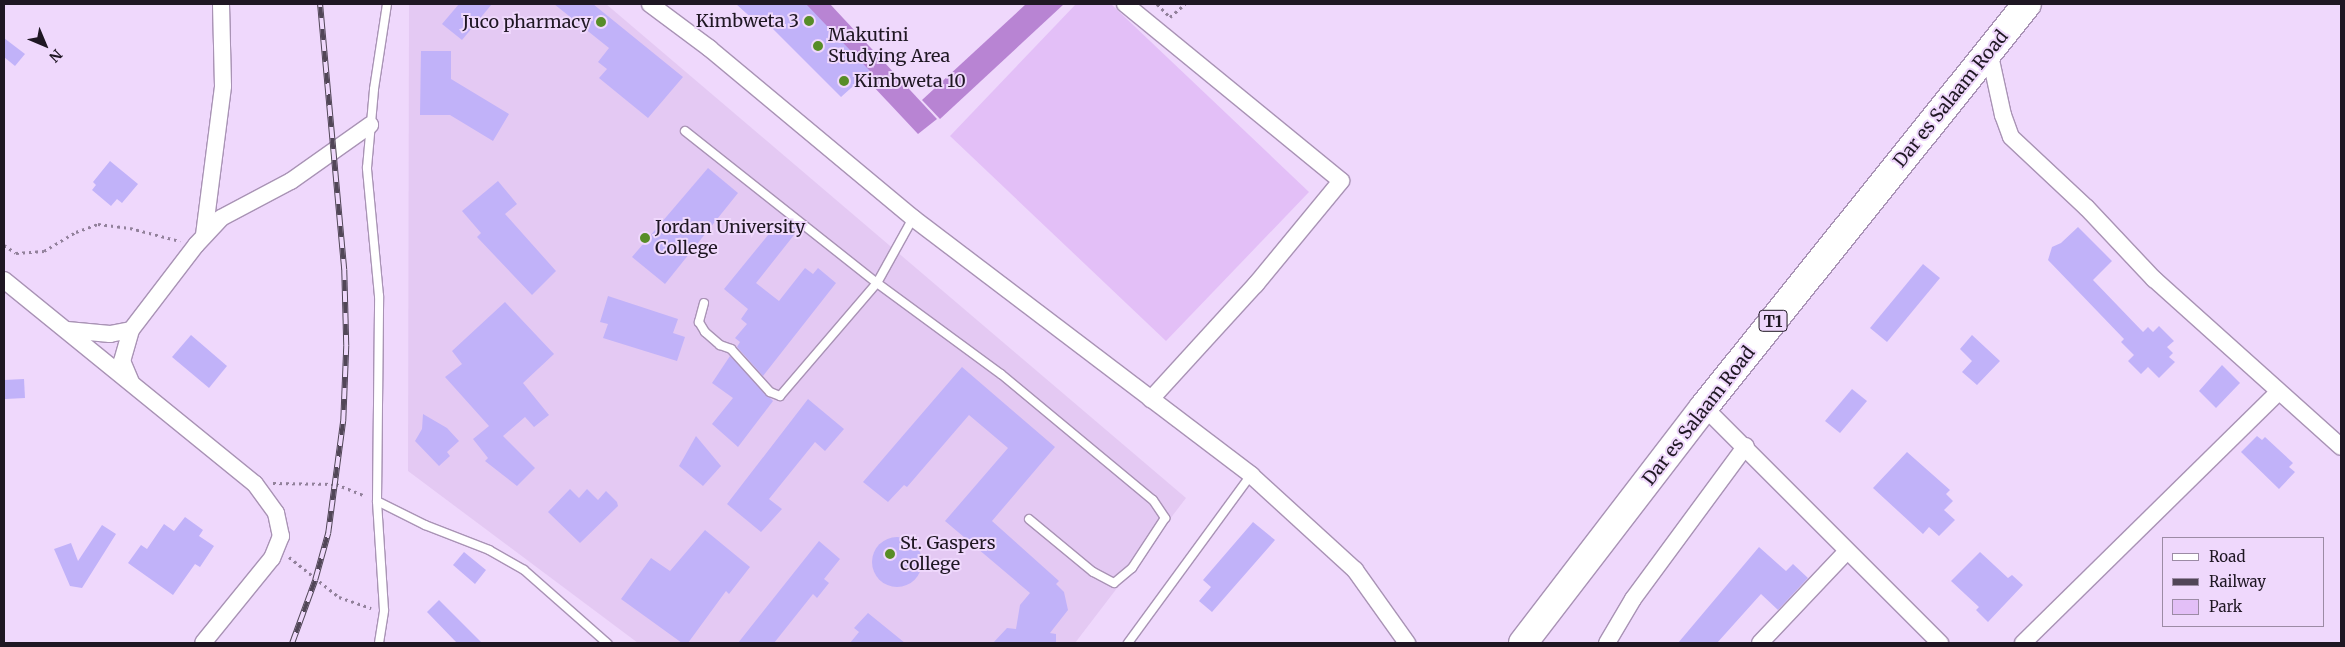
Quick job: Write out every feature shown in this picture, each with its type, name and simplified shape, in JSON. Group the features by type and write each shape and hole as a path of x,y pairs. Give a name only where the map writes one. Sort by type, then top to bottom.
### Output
{"highway":[{"name":"Dar es Salaam Road","path":"1523,643 1704,407 2028,4"}],"street":[{"path":"200,240 223,86 221,4"},
{"path":"650,4 709,48 913,218 1251,476 1355,570 1407,643"},
{"path":"1125,4 1341,181 1256,284 1151,399"},
{"path":"1989,51 2003,115 2011,137 2087,208 2154,279 2341,447"},
{"path":"133,386 122,361 131,330 200,240 221,218 291,181 370,125"},
{"path":"4,280 255,484 280,521 278,546 263,570 203,643"},
{"path":"67,330 110,334 131,330"},
{"path":"2023,643 2278,392"},
{"path":"1704,407 1746,446 1846,552 1940,643"},
{"path":"1607,643 1633,599 1746,446"},
{"path":"1760,643 1846,552"}],"lane":[{"path":"379,643 384,610 377,502 379,296 368,168 370,125 387,4"},
{"path":"685,132 876,283 1001,374 1154,500 1165,518 1132,568 1114,583 1093,572 1028,519"},
{"path":"704,303 699,322 706,332 720,345 731,349 770,392 780,396 790,389 876,283 913,218"},
{"path":"1128,643 1251,476"},
{"path":"377,502 425,525 489,550 524,570 607,643"}],"path":[{"path":"1157,4 1170,17 1185,4"},
{"path":"4,245 16,254 44,251 76,232 98,224 200,240"},
{"path":"255,484 292,482 336,484 377,502"},
{"path":"278,546 339,598 384,610"}],"shaded area":[{"name":"Jordan University College","path":"409,4 606,4 1186,498 1075,643 638,643 408,471"},
{"path":"796,4 830,4 937,119 918,134"},
{"path":"1026,4 1064,4 940,119 922,100"}],"green space":[{"path":"1076,4 1111,4 1309,192 1166,341 950,136"}],"building":[{"path":"459,4 492,4 462,40 442,24"},
{"path":"554,4 593,4 683,77 648,118 599,78 607,69 598,62 609,48"},
{"name":"Makutini Studying Area","path":"736,4 806,4 870,71 841,97 761,17 756,22"},
{"path":"4,38 25,54 15,66 4,57"},
{"path":"421,51 451,51 451,79 509,114 493,141 450,115 420,115"},
{"path":"110,161 138,184 122,203 117,199 111,206 92,190 96,185 93,182"},
{"path":"708,168 738,193 665,284 632,257"},
{"path":"498,181 517,204 505,214 556,271 532,295 477,237 481,233 462,211"},
{"path":"786,220 798,230 756,283 779,301 805,268 813,274 818,268 836,283 763,376 737,347 740,342 735,338 747,324 741,319 748,309 724,289 777,224"},
{"path":"2078,227 2112,261 2093,280 2143,332 2148,327 2153,332 2159,326 2174,341 2167,347 2173,353 2169,357 2175,362 2159,378 2148,367 2141,374 2128,361 2134,355 2121,342 2124,339 2048,260 2052,247 2061,243"},
{"path":"1923,264 1940,278 1887,342 1870,328"},
{"path":"608,296 678,319 673,333 685,337 677,361 603,338 608,324 600,322"},
{"path":"505,302 554,354 523,383 549,415 534,427 525,417 503,436 535,468 517,486 485,461 488,458 473,439 489,426 445,377 462,364 452,351"},
{"path":"191,335 227,366 209,388 172,357"},
{"path":"1972,335 2000,361 1977,385 1962,372 1972,361 1960,349"},
{"path":"730,356 773,401 738,447 712,424 733,398 712,383"},
{"path":"2222,365 2240,383 2216,408 2199,391"},
{"path":"962,367 1055,447 992,521 1059,581 1056,584 1064,592 1068,610 1050,633 1056,634 1056,643 993,643 1007,628 1016,629 1020,605 1030,593 945,521 1008,448 969,415 907,487 904,485 888,502 863,482"},
{"path":"24,379 25,398 5,399 4,380"},
{"path":"1852,389 1867,401 1840,433 1825,421"},
{"path":"808,399 844,429 825,451 815,442 769,499 782,509 761,532 727,504"},
{"path":"423,414 447,428 459,441 447,452 450,456 439,466 415,441 422,429"},
{"path":"696,436 721,466 703,486 679,466"},
{"path":"2257,436 2262,440 2265,437 2293,463 2289,467 2295,472 2279,489 2241,452"},
{"path":"1907,452 1950,490 1946,494 1953,501 1944,510 1955,520 1939,536 1929,527 1923,534 1873,488"},
{"path":"570,489 579,498 587,489 598,500 606,491 617,502 618,506 580,543 548,512"},
{"path":"185,517 203,530 199,536 214,546 200,567 195,564 173,595 128,563 141,545 147,549 164,524 174,531"},
{"path":"1253,522 1275,540 1212,612 1199,601 1211,587 1203,580"},
{"path":"102,525 116,534 82,588 70,586 54,549 71,543 78,561"},
{"path":"705,530 750,567 729,594 726,591 688,643 682,643 621,599 651,558 670,571"},
{"path":"892,537 902,537 915,544 922,557 922,567 915,580 902,587 892,587 883,583 876,576 872,567 872,557 876,548 883,541"},
{"path":"819,541 840,559 824,579 829,583 817,598 813,594 774,643 738,643"},
{"path":"1759,547 1786,571 1793,564 1808,578 1778,610 1761,594 1717,643 1678,643"},
{"path":"464,552 486,570 475,584 453,565"},
{"path":"1980,552 2008,578 2012,575 2023,585 1988,622 1976,610 1979,607 1951,581"},
{"path":"439,600 482,643 457,643 427,612"},
{"path":"868,613 905,643 850,643 859,632 854,628"}],"railway":[{"path":"292,643 315,580 328,533 343,421 346,346 344,270 320,4"}],"place":[{"name":"Kimbweta 3","path":"809,21"},
{"name":"Juco pharmacy","path":"601,22"},
{"name":"Makutini Studying Area","path":"818,46"},
{"name":"Kimbweta 10","path":"844,81"},
{"name":"Jordan University College","path":"645,238"},
{"name":"St. Gaspers college","path":"890,554"}]}
